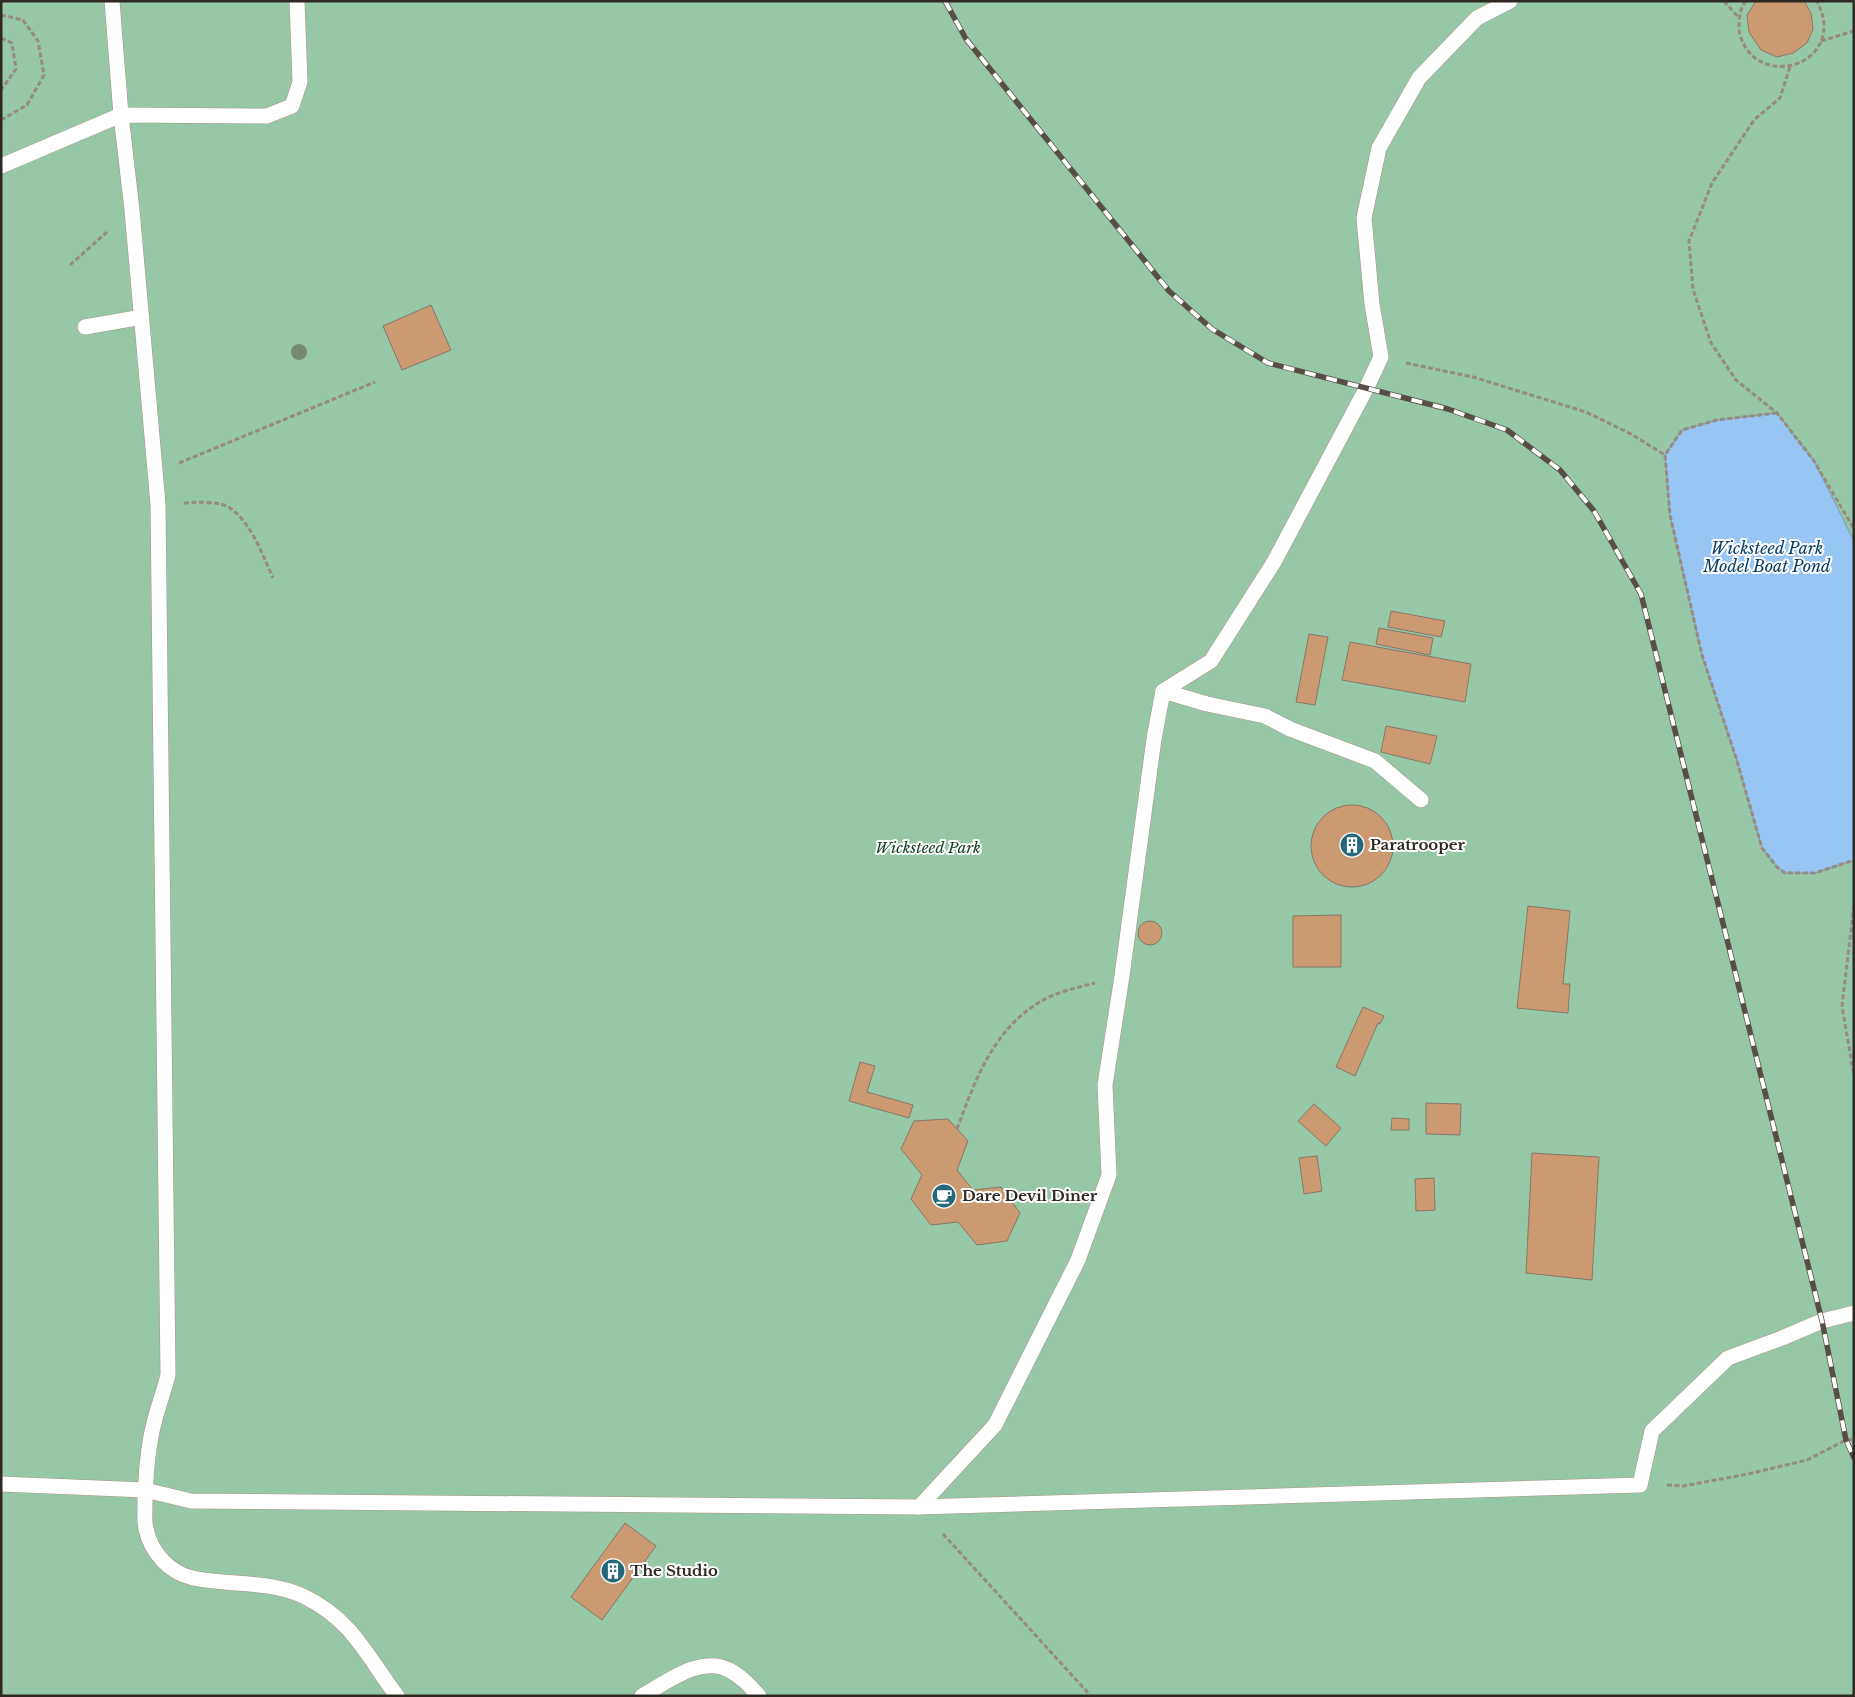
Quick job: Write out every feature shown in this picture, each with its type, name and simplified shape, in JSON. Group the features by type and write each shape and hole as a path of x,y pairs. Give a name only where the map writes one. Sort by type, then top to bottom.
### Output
{"lane":[{"path":"112,1 121,116 132,210 158,504 168,1375 154,1424 145,1490 146,1527 152,1546 161,1560 190,1578 286,1590 304,1596 322,1606 350,1630 366,1649 397,1696"},
{"path":"1,166 121,116 267,116 292,106 300,82 297,1"},
{"path":"919,1507 995,1425 1078,1260 1109,1175 1105,1085 1122,976 1154,739 1163,691 1211,662 1274,562 1366,389 1381,357 1372,304 1364,218 1379,148 1419,78 1477,18 1510,1"},
{"path":"85,327 142,317"},
{"path":"1163,691 1207,704 1265,716 1290,729 1375,761 1421,800"},
{"path":"1,1484 145,1490 191,1502 919,1507 1640,1485 1652,1431 1728,1358 1822,1321 1854,1314"},
{"path":"642,1696 690,1670 710,1666 728,1669 745,1680 759,1696"}],"path":[{"path":"1724,1 1739,18"},
{"path":"1746,1 1739,18 1739,32 1744,45 1752,56 1763,64 1776,68 1790,67 1803,62 1814,53 1821,42 1824,21 1818,1"},
{"path":"1,15 23,20 38,41 44,74 27,104 1,120"},
{"path":"1821,42 1854,31"},
{"path":"1,38 12,43 16,68 1,90"},
{"path":"1790,67 1780,98 1754,120 1712,183 1689,242 1693,289 1711,343 1736,380 1777,413 1814,461 1854,529"},
{"path":"70,265 132,210"},
{"path":"1381,357 1473,376 1586,412 1631,434 1665,455"},
{"path":"156,473 375,382"},
{"path":"1777,413 1717,420 1682,430 1665,455 1670,515 1702,655 1737,760 1762,848 1777,867 1785,873 1815,873 1854,860"},
{"path":"158,504 202,502 229,506 246,523 274,578"},
{"path":"1854,905 1842,1006 1854,1076"},
{"path":"957,1129 983,1064 1007,1028 1035,1004 1067,990 1122,976"},
{"path":"1640,1485 1683,1486 1748,1474 1807,1460 1846,1440 1854,1439"},
{"path":"919,1507 1090,1696"}],"green space":[{"name":"Wicksteed Park","path":"1,1 1854,1 1854,1696 1,1696"}],"water":[{"name":"Wicksteed Park Model Boat Pond","path":"1777,413 1814,461 1854,541 1854,860 1815,873 1785,873 1777,867 1762,848 1737,761 1702,655 1670,515 1665,455 1682,430 1717,420"}],"building":[{"path":"1756,1 1804,1 1811,13 1813,29 1807,43 1793,53 1777,57 1761,50 1749,32 1747,15"},
{"path":"431,305 451,350 402,370 383,326"},
{"path":"1391,611 1445,621 1441,637 1388,627"},
{"path":"1379,628 1433,638 1430,655 1376,644"},
{"path":"1309,634 1328,637 1315,705 1296,702"},
{"path":"1350,642 1471,664 1465,702 1342,680"},
{"path":"1386,726 1437,736 1430,764 1381,752"},
{"name":"Paratrooper","path":"1352,805 1368,808 1381,817 1390,830 1393,846 1390,862 1381,875 1368,884 1352,887 1336,884 1323,875 1314,862 1311,846 1314,830 1323,817 1336,808"},
{"path":"1528,906 1570,911 1563,984 1570,984 1568,1013 1517,1008"},
{"path":"1341,915 1341,967 1293,967 1293,916"},
{"path":"1150,921 1158,925 1162,933 1158,941 1150,945 1142,941 1138,933 1142,925"},
{"path":"1363,1007 1384,1016 1380,1024 1378,1023 1355,1076 1336,1067"},
{"path":"860,1062 875,1066 867,1092 913,1105 909,1118 849,1101"},
{"path":"1426,1103 1461,1104 1460,1135 1426,1134"},
{"path":"1314,1104 1341,1128 1326,1146 1298,1121"},
{"path":"1392,1118 1409,1119 1409,1130 1391,1130"},
{"path":"948,1119 968,1141 957,1170 973,1190 1001,1187 1020,1213 1007,1241 977,1245 958,1222 931,1225 911,1199 922,1175 901,1149 914,1121"},
{"path":"1532,1153 1599,1157 1592,1280 1526,1273"},
{"path":"1317,1156 1322,1191 1304,1194 1299,1158"},
{"path":"1434,1178 1435,1210 1416,1211 1415,1179"},
{"name":"The Studio","path":"625,1523 656,1546 602,1620 571,1597"}],"railway":[{"path":"945,1 966,39 1169,291 1212,329 1268,363 1448,409 1507,430 1560,470 1594,511 1641,594 1822,1321 1846,1440 1854,1458"}],"place":[{"name":"Paratrooper","path":"1352,845"},
{"name":"Dare Devil Diner","path":"944,1196"},
{"name":"The Studio","path":"613,1571"}]}
